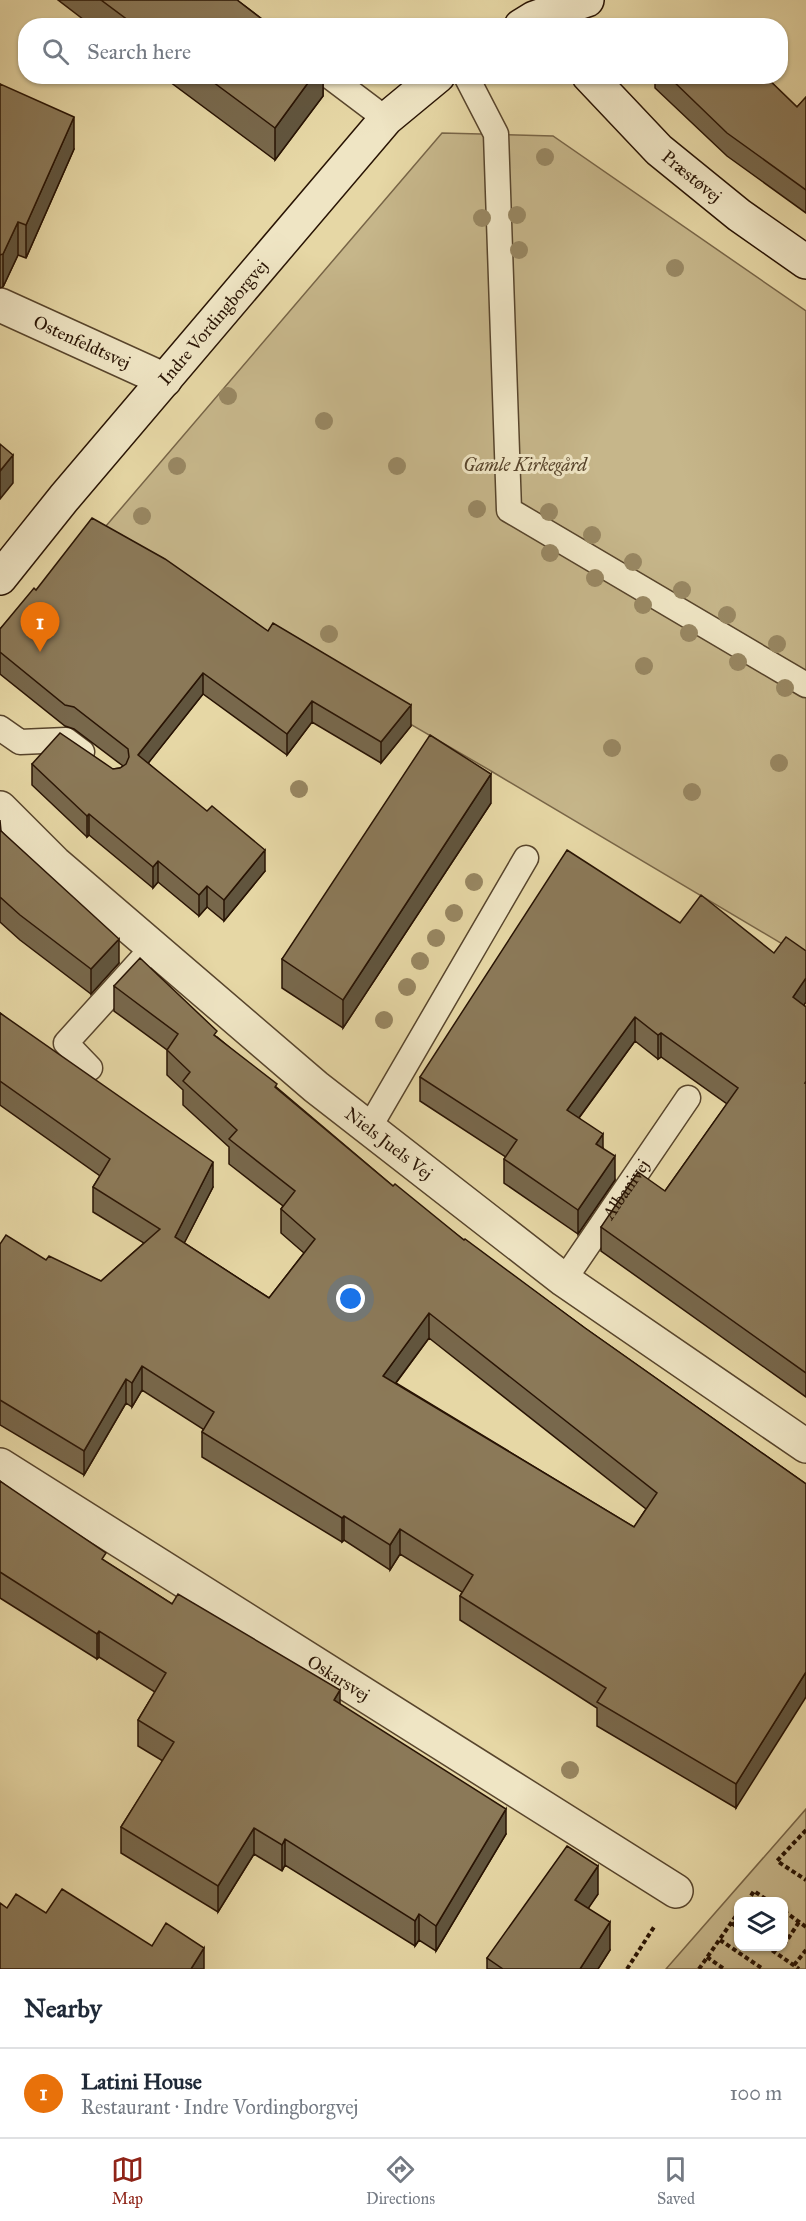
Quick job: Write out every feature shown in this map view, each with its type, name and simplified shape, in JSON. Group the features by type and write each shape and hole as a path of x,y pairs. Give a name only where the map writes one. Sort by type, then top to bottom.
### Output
{"street":[{"path":"531,17 587,0"},
{"name":"Indre Vordingborgvej","path":"0,578 64,498 386,119 428,84"},
{"name":"Præstøvej","path":"597,84 659,150 739,215 806,262"},
{"name":"Ostenfeldtsvej","path":"0,304 165,380"},
{"name":"Niels Juels Vej","path":"0,808 55,863 316,1087 564,1280 806,1446"},
{"name":"Oskarsvej","path":"0,1465 676,1892"}],"lane":[{"path":"340,84 386,119"},
{"path":"470,84 496,134 509,510 806,685"},
{"path":"0,728 20,742 66,740 99,764"},
{"path":"369,1128 526,858"},
{"path":"90,1068 66,1043 153,947"},
{"name":"Albanivej","path":"564,1280 688,1098"}],"path":[{"path":"805,1832 777,1861 806,1880"},
{"path":"750,1897 754,1891 763,1897"},
{"path":"627,1969 676,1892"},
{"path":"788,1916 806,1927"},
{"path":"699,1969 734,1920"},
{"path":"788,1938 799,1922"},
{"path":"720,1940 763,1969"},
{"path":"794,1965 806,1950"},
{"path":"772,1951 799,1969"},
{"path":"707,1958 724,1969"}],"green space":[{"name":"Gamle Kirkegård","path":"442,133 553,136 806,311 806,958 94,540"},
{"path":"806,1809 806,1969 666,1969"}],"building":[{"path":"101,0 237,0 261,18 125,18"},
{"path":"0,84 74,117 26,225 18,222 3,254 0,255"},
{"path":"216,84 307,84 275,128"},
{"path":"676,84 773,84 797,107 806,97 806,190 727,133"},
{"path":"0,444 13,455 0,471"},
{"path":"92,518 165,559 268,631 273,623 411,705 381,742 312,701 287,734 203,673 138,755 207,811 212,806 265,850 224,900 207,886 199,895 158,861 153,867 89,814 87,816 32,764 60,733 113,769 126,764 129,757 128,749 74,707 65,705 0,652 0,629 34,588 36,590"},
{"path":"430,735 491,774 343,1000 282,959"},
{"path":"0,830 119,939 91,969 0,897"},
{"path":"567,850 680,923 701,895 774,953 786,937 806,951 806,978 793,997 806,1007 806,1373 601,1227 638,1172 665,1191 738,1088 635,1017 567,1110 603,1134 596,1144 615,1156 578,1210 504,1159 517,1140 420,1077"},
{"path":"140,958 217,1031 214,1035 277,1084 275,1087 393,1186 395,1184 464,1240 585,1328 806,1484 806,1672 736,1784 597,1702 606,1688 460,1596 473,1575 400,1529 390,1545 202,1432 214,1412 142,1366 132,1383 126,1379 84,1451 0,1400 0,1244 6,1235 46,1260 49,1256 101,1281 160,1229 93,1187 110,1159 0,1081 0,1013 213,1162 175,1237 269,1298 315,1239 281,1209 295,1191 229,1139 237,1130 183,1081 190,1072 167,1050 178,1034 114,986","holes":["429,1313 657,1493 634,1527 383,1376"]},
{"path":"0,1481 106,1553 102,1559 172,1604 178,1594 340,1690 334,1700 506,1809 436,1926 419,1914 415,1921 285,1839 282,1845 254,1828 218,1886 121,1827 174,1742 138,1720 166,1673 99,1631 97,1634 0,1572"},
{"path":"567,1846 598,1866 575,1900 610,1922 580,1969 503,1969 487,1958"},
{"path":"62,1889 152,1946 166,1923 204,1948 191,1969 0,1969 0,1903 7,1908 16,1894 46,1913"}],"place":[{"name":"Latini House","path":"40,652"}]}
